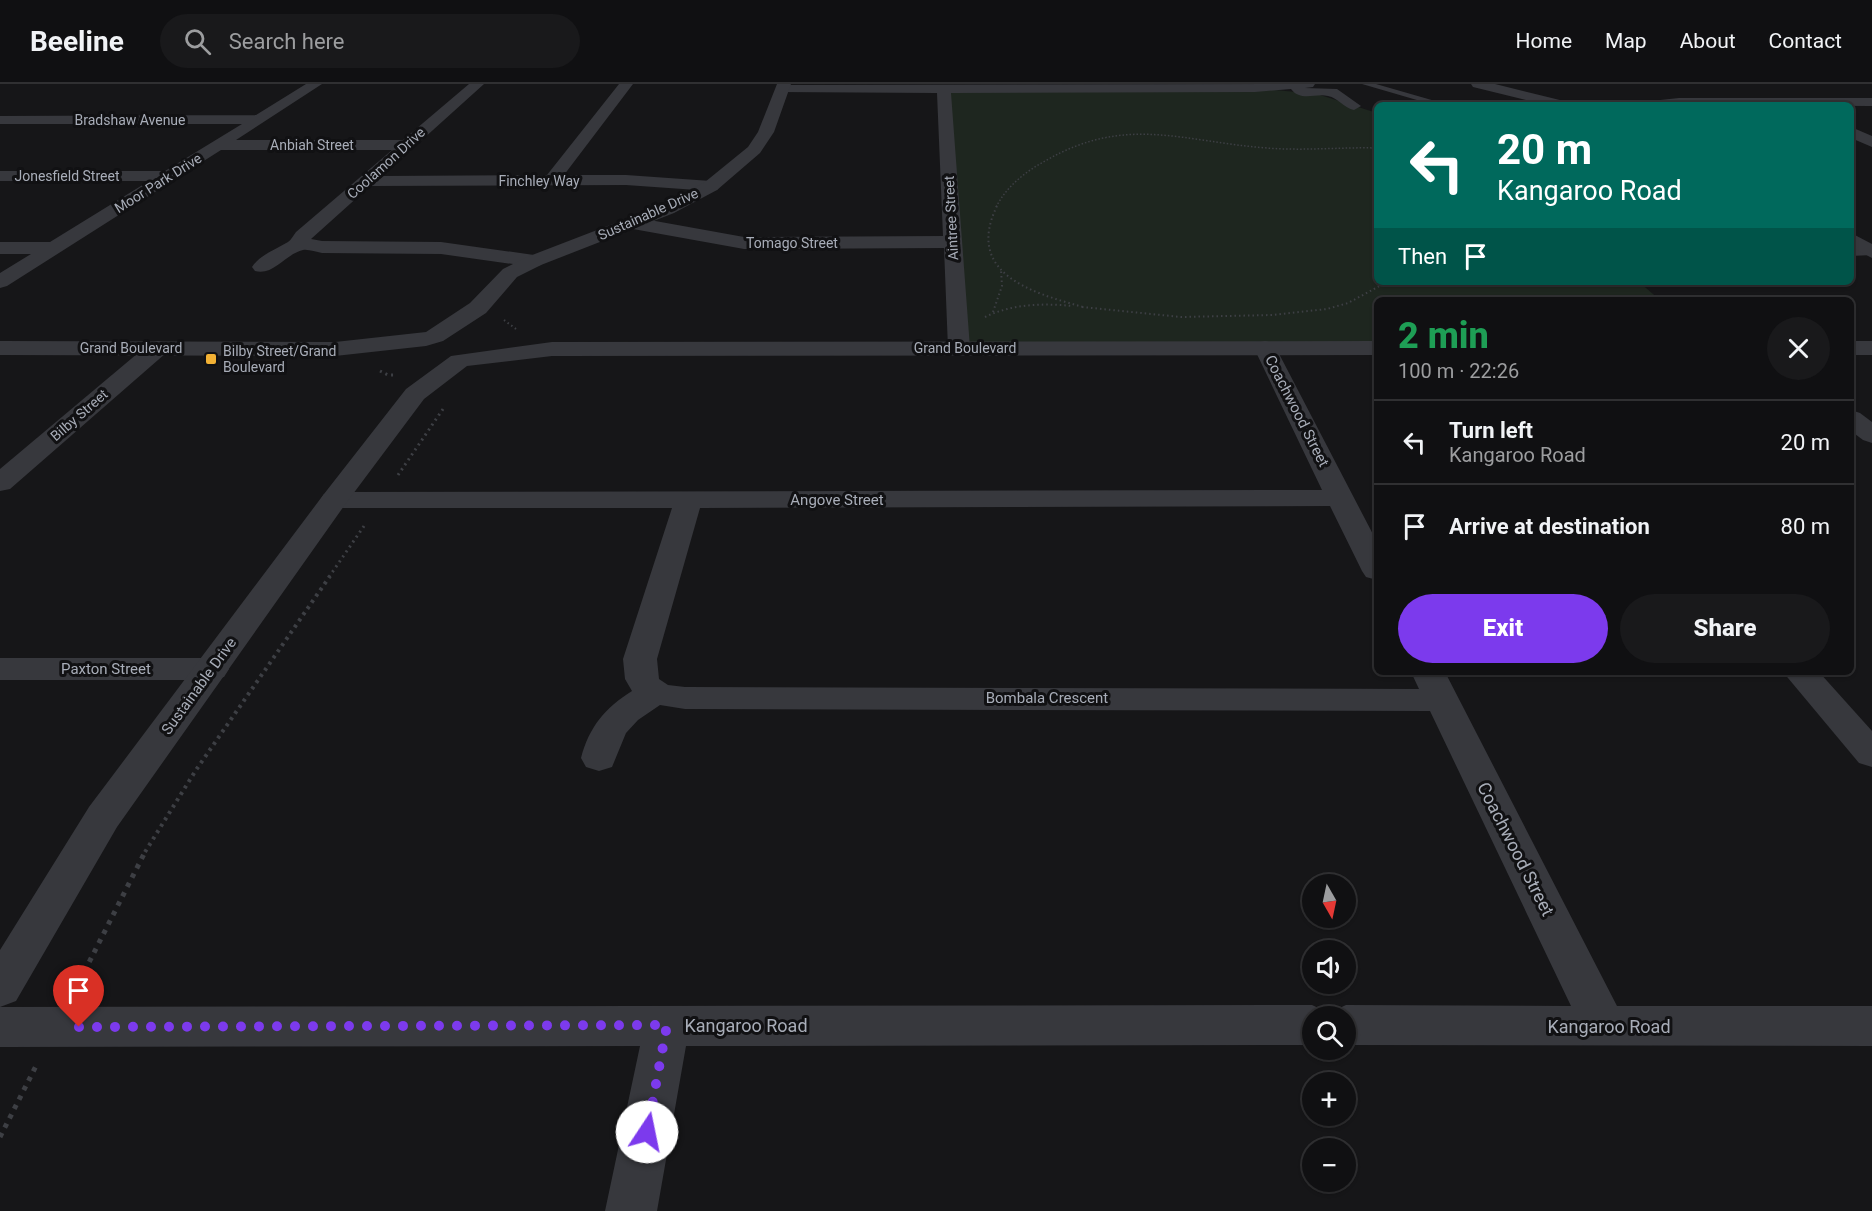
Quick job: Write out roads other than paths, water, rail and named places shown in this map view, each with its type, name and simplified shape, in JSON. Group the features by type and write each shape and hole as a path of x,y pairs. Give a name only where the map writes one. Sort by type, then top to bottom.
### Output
{"street":[{"name":"Moor Park Drive","path":"0,282 315,84"},
{"name":"Coolamon Drive","path":"262,267 280,253 302,243 300,238 477,84"},
{"path":"551,181 626,84"},
{"path":"1481,84 1551,102"},
{"path":"784,86 944,88 1309,87 1337,88 1360,108 1309,87"},
{"name":"Sustainable Drive","path":"430,338 478,308 500,281 510,273 534,261 668,208 711,186 754,150 766,132 784,86"},
{"name":"Aintree Street","path":"944,88 959,348"},
{"path":"1854,102 1872,102"},
{"name":"Bradshaw Avenue","path":"0,120 259,119"},
{"path":"1854,133 1872,142"},
{"name":"Anbiah Street","path":"219,145 405,145"},
{"name":"Jonesfield Street","path":"0,176 170,176"},
{"name":"Finchley Way","path":"367,180 626,180 711,186"},
{"name":"Tomago Street","path":"633,223 744,243 953,242"},
{"path":"302,243 322,247 441,248 534,261"},
{"path":"0,248 54,248"},
{"path":"478,308 480,335"},
{"name":"Grand Boulevard","path":"0,348 335,349 459,334 480,335 552,349"},
{"name":"Sustainable Drive","path":"0,988 103,817 334,500 415,394 463,360 483,349 485,344 480,335"},
{"path":"415,394 415,360 408,354 411,349 430,338"},
{"name":"Bilby Street","path":"0,483 158,348"},
{"name":"Coachwood Street","path":"1264,348 1374,565"},
{"name":"Grand Boulevard","path":"335,349 437,364 552,349 1374,348"},
{"path":"1854,348 1872,348"},
{"path":"1854,420 1872,435"},
{"name":"Angove Street","path":"334,500 1341,498"},
{"path":"599,758 609,727 633,706 654,693 643,684 639,674 640,659 688,500"},
{"name":"Paxton Street","path":"0,669 212,669"},
{"path":"1803,675 1872,754"},
{"name":"Coachwood Street","path":"1435,686 1604,1026"},
{"name":"Bombala Crescent","path":"654,693 685,699 1435,686"},
{"path":"631,1211 667,1025"},
{"name":"Kangaroo Road","path":"0,1027 1302,1025"},
{"name":"Kangaroo Road","path":"1356,1025 1872,1026"}],"lane":[{"path":"1366,84 1433,102"}],"place":[{"name":"Bilby Street/Grand Boulevard","path":"211,359"}]}
